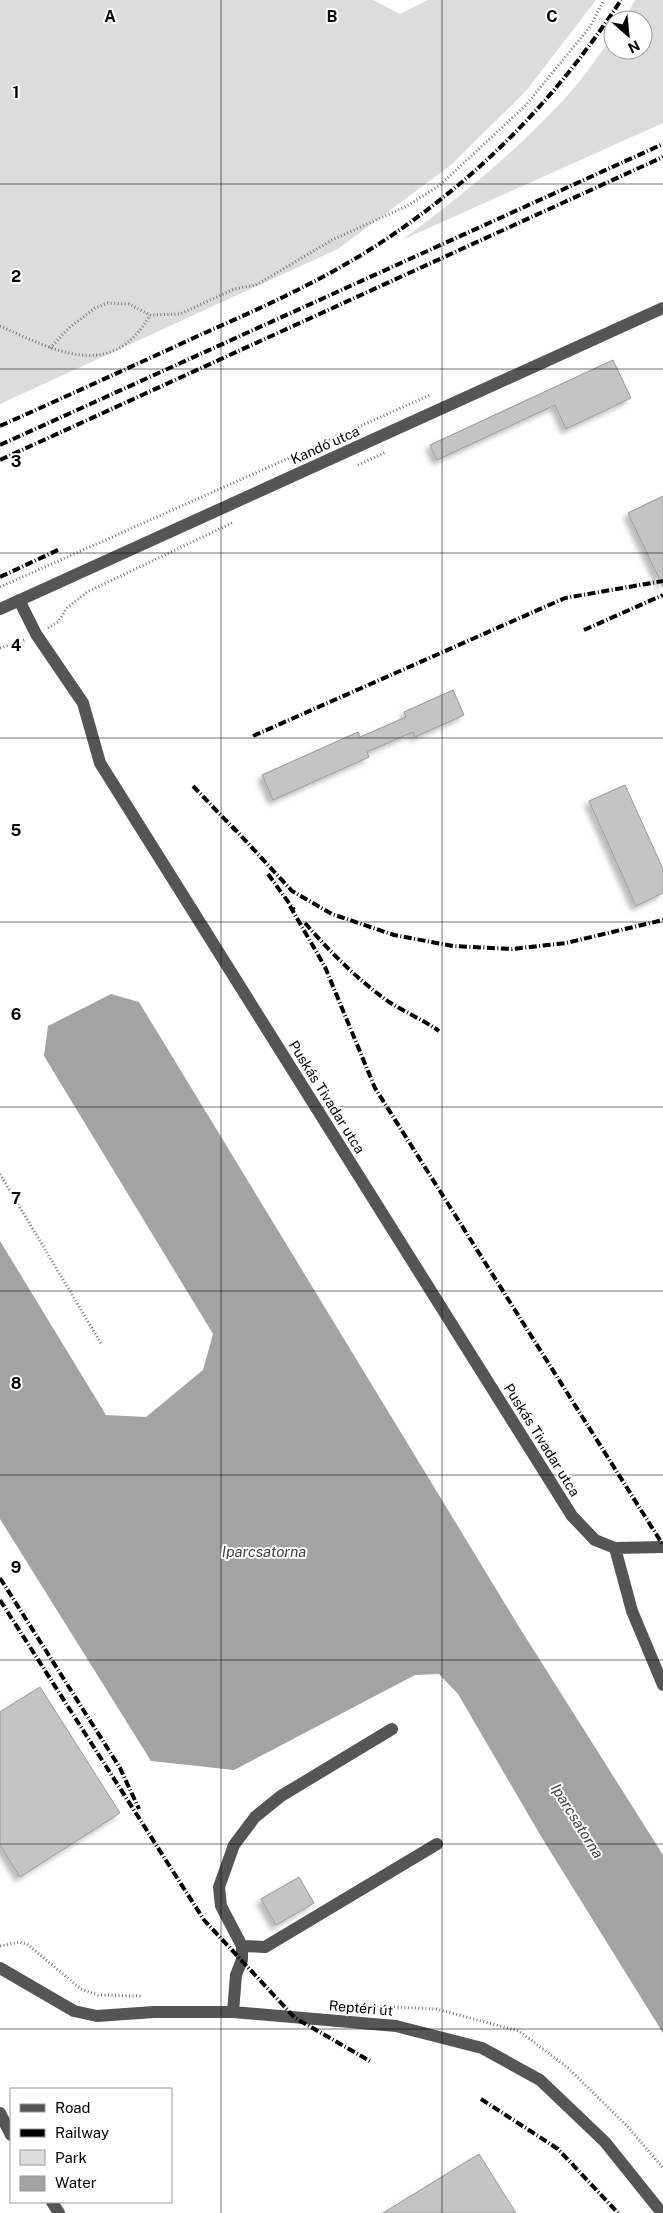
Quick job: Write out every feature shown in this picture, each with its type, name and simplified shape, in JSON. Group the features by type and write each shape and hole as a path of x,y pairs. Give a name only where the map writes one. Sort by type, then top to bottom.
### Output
{"street":[{"name":"Kandó utca","path":"0,609 663,308"},
{"name":"Puskás Tivadar utca","path":"19,600 36,634 83,702 100,763 572,1516 595,1540 615,1548 663,1547"},
{"path":"615,1548 632,1611 663,1685"},
{"path":"233,2012 236,1975 242,1960 242,1946 221,1906 219,1886 234,1845 256,1816 281,1796 392,1729"},
{"path":"242,1946 265,1947 437,1844"},
{"name":"Reptéri út","path":"0,1968 74,2011 97,2016 154,2012 233,2012 396,2026 482,2048 540,2080 604,2142 662,2213"},
{"path":"0,2113 10,2133"}],"path":[{"path":"50,348 70,326 95,308 108,303 129,304 150,315 180,314 234,289 256,285 332,240 407,206 440,184 524,106 590,27 604,0"},
{"path":"0,326 50,348 73,355 96,356 113,353 131,338 150,315"},
{"path":"0,587 438,392"},
{"path":"0,648 16,644"},
{"path":"0,1174 102,1345"}],"green space":[{"path":"0,0 373,0 400,14 428,0 596,0 526,91 451,165 338,249 0,404"},
{"path":"635,0 663,0 663,123 402,240 467,190 528,136 572,90 603,49 603,60 653,60 653,10 630,10"}],"water":[{"name":"Iparcsatorna","path":"111,994 139,1002 521,1630 663,1855 663,2033 542,1838 458,1694 439,1674 415,1675 234,1770 151,1761 0,1519 0,1241 106,1415 146,1417 203,1370 213,1334 44,1056 48,1026"}],"building":[{"path":"613,360 631,398 566,429 555,405 437,460 430,445"},
{"path":"663,496 663,587 628,513"},
{"path":"453,690 464,715 415,737 413,732 367,752 369,757 273,800 262,775 358,732 360,737 406,717 404,712"},
{"path":"625,785 663,869 663,893 636,906 589,801"},
{"path":"40,1687 120,1813 20,1877 0,1845 0,1712"},
{"path":"299,1877 314,1903 276,1925 261,1899"},
{"path":"479,2154 516,2213 383,2213"}],"railway":[{"path":"0,426 276,300 326,275 375,247 431,207 463,181 521,127 573,66 621,0"},
{"path":"0,445 663,144"},
{"path":"0,460 663,157"},
{"path":"0,577 60,549"},
{"path":"253,736 565,598 663,581"},
{"path":"584,630 663,595"},
{"path":"193,786 236,831"},
{"path":"232,826 292,891 332,914 394,935 453,946 512,949 566,943 663,920"},
{"path":"268,874 294,910"},
{"path":"290,906 325,967 375,1088 663,1545"},
{"path":"305,923 334,955 366,984 389,1002 439,1031"},
{"path":"0,1578 120,1768 139,1809"},
{"path":"0,1600 204,1920 295,2018 370,2061"},
{"path":"481,2099 558,2149 618,2213"}]}
